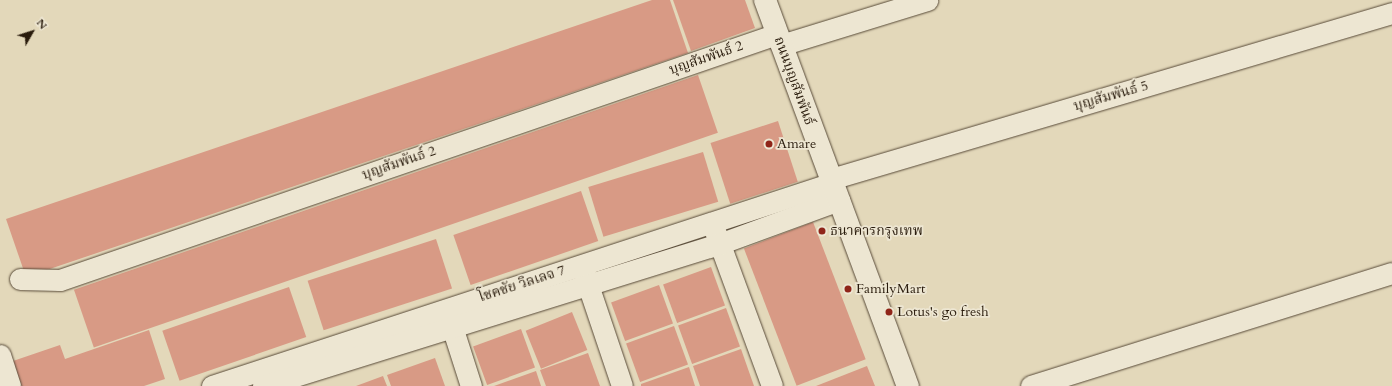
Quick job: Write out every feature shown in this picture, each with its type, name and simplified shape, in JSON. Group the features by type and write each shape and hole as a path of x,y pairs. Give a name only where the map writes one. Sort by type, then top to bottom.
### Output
{"street":[{"name":"ถนนบุญสัมพันธ์","path":"765,0 908,386"},
{"name":"บุญสัมพันธ์ 2","path":"20,279 60,280 779,39 927,0"},
{"name":"บุญสัมพันธ์ 5","path":"834,187 1392,13"},
{"name":"โชคชัย วิลเลจ 7","path":"263,386 316,369 581,265 712,222 834,187"},
{"name":"โชคชัย วิลเลจ 7","path":"449,318 587,285 719,244 834,187"},
{"path":"712,222 772,386"},
{"path":"581,265 622,386"},
{"path":"1031,386 1392,273"},
{"path":"449,318 471,386"},
{"path":"0,355 10,386"},
{"name":"โชคชัย วิลเลจ 7","path":"212,386 316,369"}],"building":[{"path":"652,0 670,0 688,53 26,277 6,219"},
{"path":"673,0 745,0 755,28 691,51"},
{"path":"698,75 718,133 94,348 74,290"},
{"path":"778,121 798,182 730,204 710,143"},
{"path":"703,152 718,202 603,237 588,187"},
{"path":"581,191 598,241 471,285 453,235"},
{"path":"813,222 866,359 797,386 744,249"},
{"path":"436,239 452,288 324,330 308,281"},
{"path":"711,267 725,306 677,323 663,284"},
{"path":"659,285 673,324 625,341 611,302"},
{"path":"289,287 306,337 180,381 162,331"},
{"path":"726,308 740,347 692,364 678,325"},
{"path":"572,312 587,350 541,369 526,331"},
{"path":"674,326 688,365 640,382 626,343"},
{"path":"521,329 535,368 487,385 473,346"},
{"path":"149,330 165,379 144,386 21,386 13,361 60,345 65,359"},
{"path":"741,349 754,386 700,386 693,366"},
{"path":"588,353 600,386 546,386 540,370"},
{"path":"435,358 445,386 391,386 387,375"},
{"path":"867,366 875,386 816,386"},
{"path":"689,367 695,386 641,386 641,384"},
{"path":"536,371 541,386 494,386"},
{"path":"383,376 387,386 356,386"}],"place":[{"name":"Amare","path":"769,144"},
{"name":"ธนาคารกรุงเทพ","path":"822,231"},
{"name":"FamilyMart","path":"848,289"},
{"name":"Lotus's go fresh","path":"889,312"}]}
